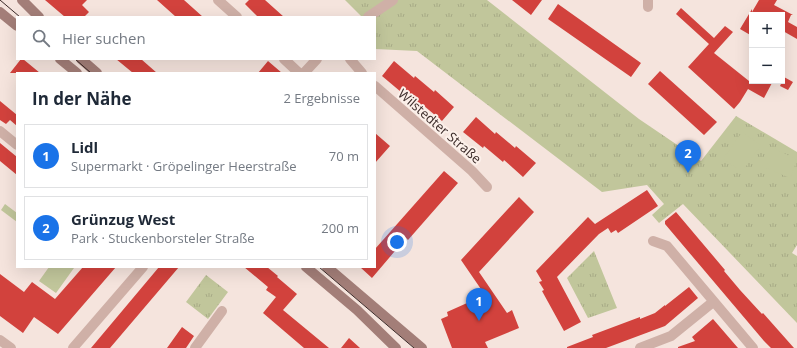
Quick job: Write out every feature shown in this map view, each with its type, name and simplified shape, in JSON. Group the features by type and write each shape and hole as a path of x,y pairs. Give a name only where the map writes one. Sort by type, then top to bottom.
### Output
{"main road":[{"path":"22,0 38,16"},
{"path":"0,12 16,25"},
{"path":"61,60 76,72"},
{"path":"82,60 97,72"},
{"path":"307,268 357,310 396,348"},
{"path":"328,268 422,348"}],"street":[{"path":"218,0 236,16"},
{"path":"369,16 393,0"},
{"path":"285,60 299,72"},
{"path":"305,72 316,60"},
{"path":"351,60 361,72"},
{"name":"Wilstedter Straße","path":"376,87 472,171 487,187"},
{"path":"0,131 16,145"},
{"path":"653,241 667,246 753,348"},
{"path":"74,348 142,268"},
{"path":"640,348 670,336 714,302"},
{"path":"195,348 222,311"},
{"path":"0,340 11,348"}],"green space":[{"path":"345,0 487,0 639,119 701,161 736,116 797,152 797,245 792,253 797,256 797,323 683,204 659,223 652,215 664,204 647,185 602,192 417,51 376,49 376,16 361,16"},
{"path":"742,132 761,145 742,172 723,159"},
{"path":"774,148 797,160 790,178 766,168"},
{"path":"5,204 16,212 16,221 1,210"},
{"path":"594,251 617,308 588,318 567,278"},
{"path":"48,268 74,268 56,293 39,281"},
{"path":"206,275 228,292 208,319 186,302"}],"building":[{"path":"45,0 87,0 82,5 89,12 85,16 64,16"},
{"path":"157,0 184,0 202,16 175,16"},
{"path":"249,0 265,0 283,16 257,16 245,4"},
{"path":"512,0 542,0 531,15"},
{"path":"759,0 777,0 774,5 793,15 791,15 788,22 797,27 797,39 785,32 785,12 752,12"},
{"path":"558,4 641,63 631,77 548,19"},
{"path":"681,8 714,38 725,26 733,32 714,53 749,81 749,84 771,84 764,98 748,89 734,109 688,67 709,44 676,14"},
{"path":"749,14 749,34 740,29"},
{"path":"20,60 24,60 39,72 16,72 10,73"},
{"path":"117,60 142,60 156,72 132,72"},
{"path":"268,61 281,72 259,72"},
{"path":"394,61 414,78 415,76 434,92 435,90 454,107 442,121 403,90 401,92 382,76"},
{"path":"660,71 717,122 704,135 648,84"},
{"path":"785,78 793,82 788,90 780,86 781,84 785,84"},
{"path":"0,101 16,114 16,125 10,120 6,124 0,120"},
{"path":"476,117 495,134 496,132 515,148 516,146 536,163 523,177 504,160 503,162 484,146 483,148 463,132"},
{"path":"376,134 390,146 376,162"},
{"path":"0,143 16,156 16,174 0,161"},
{"path":"444,171 458,183 408,240 406,238 372,278 361,268 376,268 376,248"},
{"path":"647,190 658,206 618,233 616,230 611,233 608,228 599,234 557,277 581,322 564,331 542,291 544,290 539,282 542,281 536,271 588,217 595,224"},
{"path":"519,197 534,212 479,272 507,313 512,310 519,328 485,342 488,348 452,348 441,319 448,316 447,312 485,295 461,260"},
{"path":"676,212 740,290 794,348 771,348 764,341 665,224 665,221"},
{"path":"82,268 115,268 58,334 34,317 23,333 0,316 0,274 24,292 32,282 55,299"},
{"path":"158,268 178,268 110,348 91,348"},
{"path":"245,268 268,268 297,294 283,310 329,348 304,348 263,313 276,297 266,290 268,287"},
{"path":"689,287 698,298 665,326 606,348 567,348 593,337 592,335 655,313"},
{"path":"713,319 738,348 678,348 695,341 692,337"},
{"path":"182,327 194,336 186,348 167,348"},
{"path":"349,338 360,348 341,348"}],"tram line":[{"path":"0,0 19,16"},
{"path":"76,60 90,72"},
{"path":"320,268 414,348"}],"place":[{"name":"Grünzug West","path":"688,173"},
{"name":"Lidl","path":"479,321"}]}
